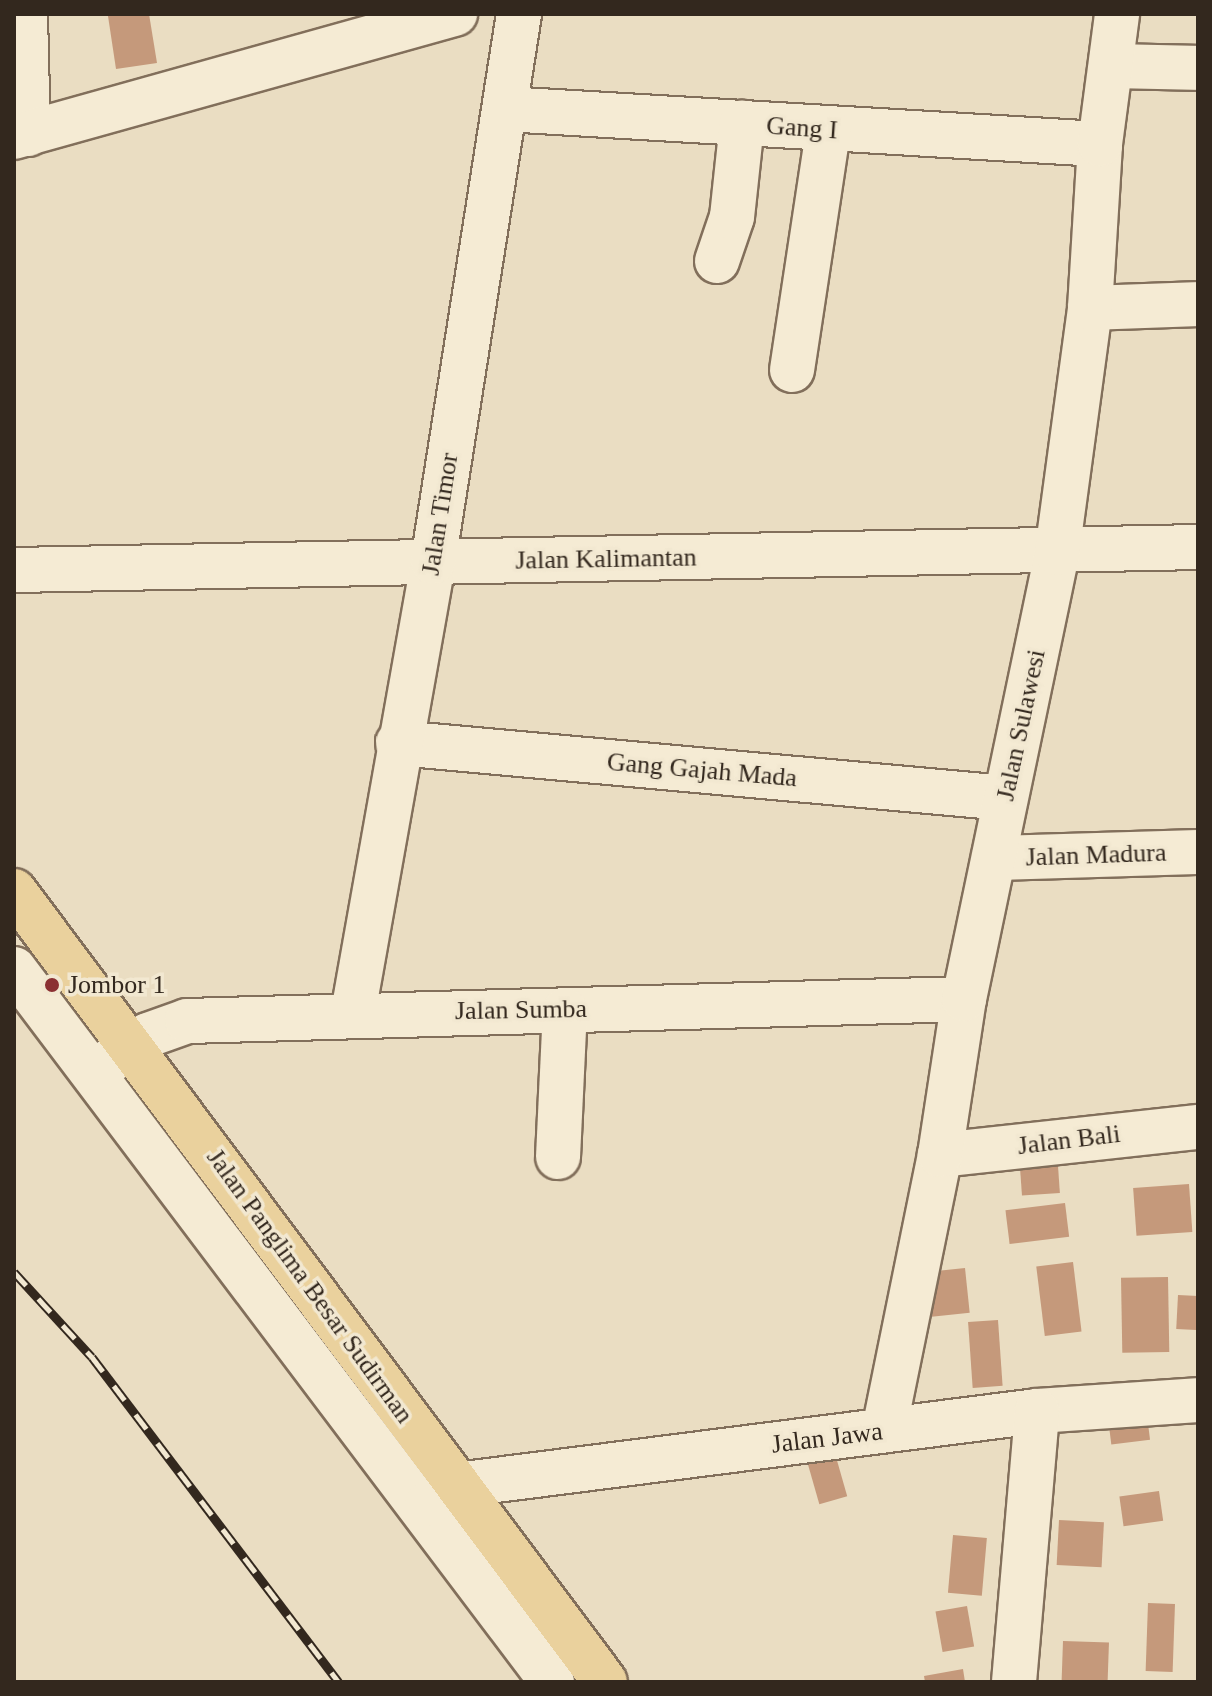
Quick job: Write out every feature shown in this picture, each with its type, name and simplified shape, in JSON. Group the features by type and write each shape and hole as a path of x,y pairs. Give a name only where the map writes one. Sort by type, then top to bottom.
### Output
{"main road":[{"name":"Jalan Panglima Besar Sudirman","path":"14,891 605,1682"}],"street":[{"path":"25,14 21,136 455,14"},
{"name":"Jalan Timor","path":"353,1013 398,743 433,562 519,14"},
{"name":"Jalan Sulawesi","path":"884,1430 940,1155 964,999 1057,553 1090,308 1100,144 1117,14"},
{"path":"1112,66 1198,68"},
{"name":"Gang I","path":"505,109 828,131 1100,144"},
{"path":"717,261 732,217 742,123"},
{"path":"792,370 828,131"},
{"path":"1090,308 1198,304"},
{"name":"Jalan Kalimantan","path":"14,570 1057,553 1198,547"},
{"name":"Gang Gajah Mada","path":"398,743 1006,798"},
{"name":"Jalan Madura","path":"994,858 1198,852"},
{"path":"14,969 552,1682"},
{"name":"Jalan Sumba","path":"93,1073 132,1045 187,1021 353,1013 964,999"},
{"path":"558,1157 565,1010"},
{"name":"Jalan Bali","path":"940,1155 1198,1127"},
{"name":"Jalan Jawa","path":"457,1485 1037,1411 1198,1400"},
{"path":"1014,1682 1037,1411"},
{"path":"421,1508 457,1485"}],"building":[{"path":"149,14 157,63 116,69 108,16"},
{"path":"1058,1166 1060,1193 1022,1196 1020,1169"},
{"path":"1189,1184 1192,1232 1136,1236 1133,1188"},
{"path":"1065,1203 1069,1237 1010,1244 1005,1210"},
{"path":"1073,1262 1082,1331 1045,1336 1036,1267"},
{"path":"965,1268 970,1313 927,1317 922,1272"},
{"path":"1168,1277 1169,1352 1122,1353 1121,1278"},
{"path":"1178,1295 1198,1296 1196,1330 1176,1329"},
{"path":"998,1320 1003,1386 973,1388 968,1322"},
{"path":"1146,1407 1150,1440 1111,1445 1107,1412"},
{"path":"834,1450 847,1496 819,1504 806,1458"},
{"path":"1159,1491 1163,1521 1124,1526 1119,1497"},
{"path":"1059,1520 1104,1522 1102,1567 1057,1565"},
{"path":"953,1535 987,1538 982,1596 948,1593"},
{"path":"1148,1603 1175,1604 1173,1672 1146,1671"},
{"path":"967,1606 974,1646 943,1652 935,1612"},
{"path":"1063,1641 1109,1643 1108,1682 1062,1682"},
{"path":"963,1669 965,1682 925,1682 924,1676"}],"railway":[{"path":"14,1272 92,1357 339,1682"}],"place":[{"name":"Jombor 1","path":"52,985"}]}
